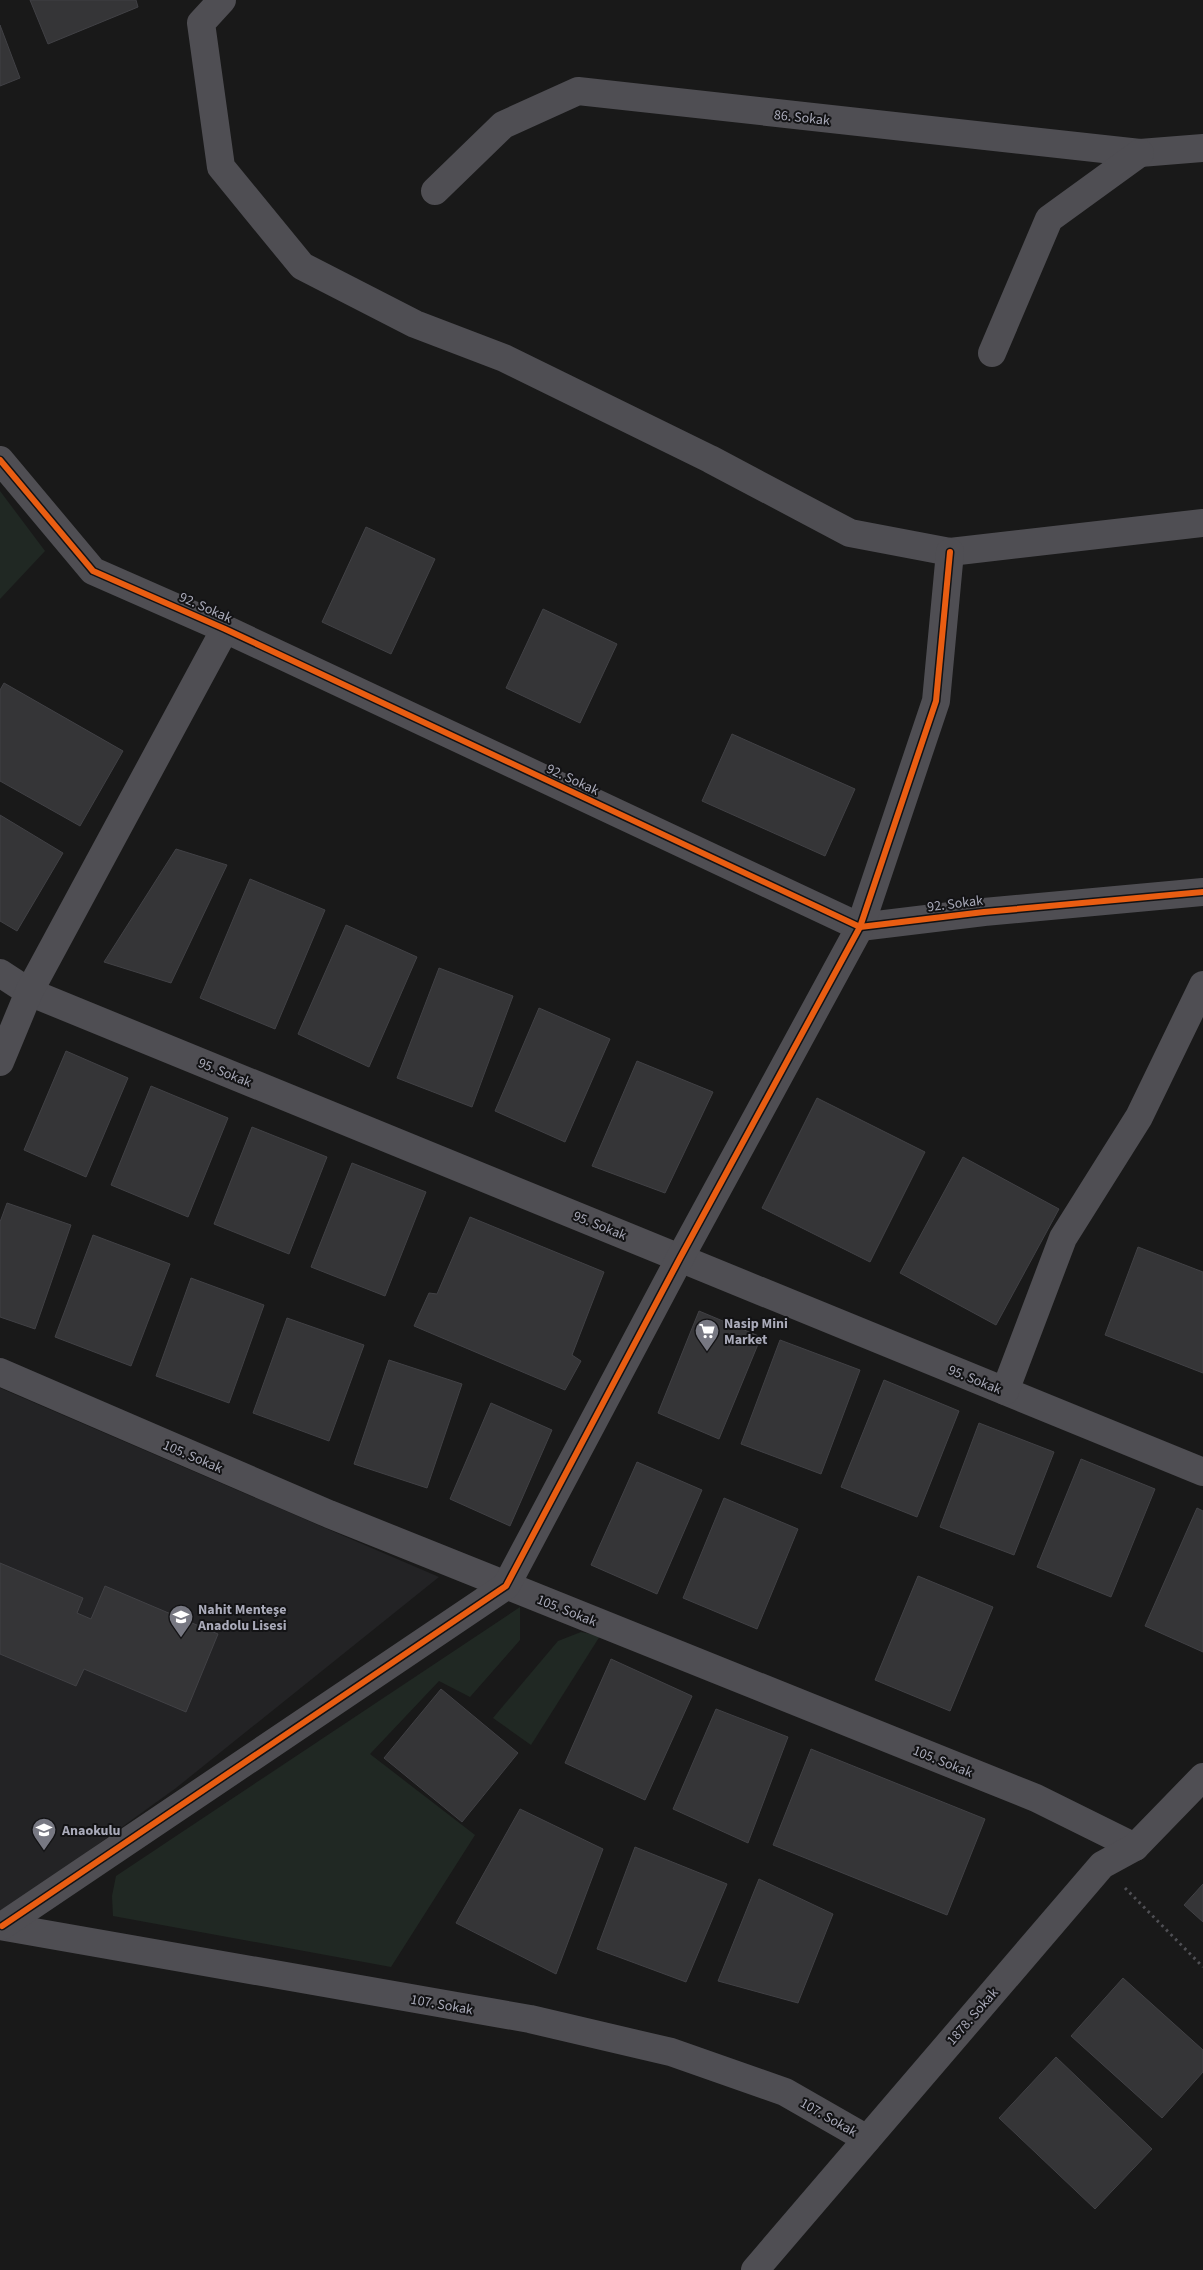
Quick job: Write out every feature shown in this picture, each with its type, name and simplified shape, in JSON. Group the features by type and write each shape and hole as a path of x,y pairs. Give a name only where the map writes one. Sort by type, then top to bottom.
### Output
{"street":[{"path":"222,0 201,23 221,167 302,266 415,324 504,358 710,459 850,533 950,552 1203,523"},
{"name":"86. Sokak","path":"435,191 503,125 578,91 1140,153 1203,148"},
{"path":"992,353 1049,219 1140,153"},
{"name":"92. Sokak","path":"0,460 93,571 225,629 860,927 984,912 1203,892"},
{"path":"1,1926 506,1586 680,1258 860,927 936,701 950,552"},
{"path":"0,1062 29,992 225,629"},
{"name":"95. Sokak","path":"0,973 29,992 1203,1472"},
{"path":"1005,1391 1063,1238 1139,1117 1203,985"},
{"name":"105. Sokak","path":"0,1372 320,1510 1036,1798 1135,1847"},
{"name":"1878. Sokak","path":"755,2270 1102,1864 1135,1847 1203,1777"},
{"name":"107. Sokak","path":"1,1926 530,2019 671,2052 785,2092 867,2139"}],"path":[{"path":"1102,1864 1203,1967"}],"shaded area":[{"path":"0,491 45,551 0,599"},
{"name":"Nahit Menteşe Anadolu Lisesi","path":"0,1388 439,1577 176,1788 0,1915"},
{"path":"520,1607 520,1640 470,1697 439,1681 370,1754 475,1835 391,1967 113,1916 112,1896 116,1876"},
{"path":"581,1632 600,1636 531,1745 493,1718 558,1641"}],"building":[{"path":"30,0 136,0 138,7 48,44"},
{"path":"0,25 20,78 0,86"},
{"path":"366,527 435,559 391,654 322,622"},
{"path":"543,609 617,644 580,723 506,688"},
{"path":"4,683 123,751 80,826 0,781 0,690"},
{"path":"732,734 855,789 825,856 702,801"},
{"path":"0,815 63,853 17,931 0,921"},
{"path":"176,849 227,865 171,983 104,962"},
{"path":"250,879 325,910 275,1029 200,998"},
{"path":"346,925 417,957 369,1067 298,1034"},
{"path":"439,968 513,996 472,1107 397,1078"},
{"path":"539,1008 610,1039 565,1142 495,1111"},
{"path":"66,1051 128,1078 86,1177 24,1150"},
{"path":"637,1061 713,1092 665,1193 592,1166"},
{"path":"151,1086 228,1118 188,1217 111,1185"},
{"path":"817,1098 925,1152 870,1262 762,1208"},
{"path":"252,1127 327,1157 289,1254 214,1224"},
{"path":"963,1157 1059,1209 996,1325 900,1273"},
{"path":"352,1163 426,1192 385,1296 311,1267"},
{"path":"7,1203 71,1225 35,1329 0,1317 0,1222"},
{"path":"470,1217 604,1272 572,1355 581,1361 565,1390 414,1326 429,1293 437,1294"},
{"path":"93,1235 170,1264 131,1366 55,1337"},
{"path":"1138,1247 1203,1272 1203,1373 1105,1335"},
{"path":"191,1278 264,1305 229,1403 156,1376"},
{"path":"699,1311 761,1337 719,1439 658,1413"},
{"path":"287,1318 364,1345 329,1441 253,1413"},
{"path":"780,1340 860,1370 821,1474 741,1444"},
{"path":"389,1360 462,1384 427,1488 354,1464"},
{"path":"884,1380 959,1411 917,1517 841,1487"},
{"path":"491,1403 552,1430 510,1526 450,1499"},
{"path":"979,1423 1054,1452 1014,1555 940,1527"},
{"path":"1081,1459 1155,1489 1111,1597 1037,1567"},
{"path":"637,1462 702,1490 657,1594 591,1565"},
{"path":"724,1498 798,1529 757,1629 683,1598"},
{"path":"1197,1508 1203,1511 1203,1652 1145,1626"},
{"path":"0,1563 83,1598 77,1613 91,1619 105,1586 218,1634 186,1712 84,1669 76,1686 0,1654"},
{"path":"918,1576 993,1607 950,1711 875,1680"},
{"path":"611,1659 692,1696 645,1800 565,1763"},
{"path":"441,1689 518,1753 462,1822 384,1758"},
{"path":"716,1709 788,1737 748,1843 673,1809"},
{"path":"811,1749 985,1819 947,1915 773,1845"},
{"path":"520,1809 603,1849 556,1974 456,1923"},
{"path":"635,1847 727,1884 686,1982 597,1949"},
{"path":"759,1879 833,1914 798,2003 718,1981"},
{"path":"1203,1884 1203,1922 1184,1905"},
{"path":"1123,1978 1203,2050 1203,2072 1162,2118 1071,2036"},
{"path":"1056,2057 1152,2149 1095,2209 999,2118"}],"cycle path":[{"path":"0,460 93,571 225,629 860,927 984,912 1203,892"},
{"path":"2,1926 506,1586 680,1258 860,927 936,701 950,552"}],"place":[{"name":"Nasip Mini Market","path":"707,1352"},
{"name":"Nahit Menteşe Anadolu Lisesi","path":"181,1638"},
{"name":"Anaokulu","path":"44,1851"}]}
